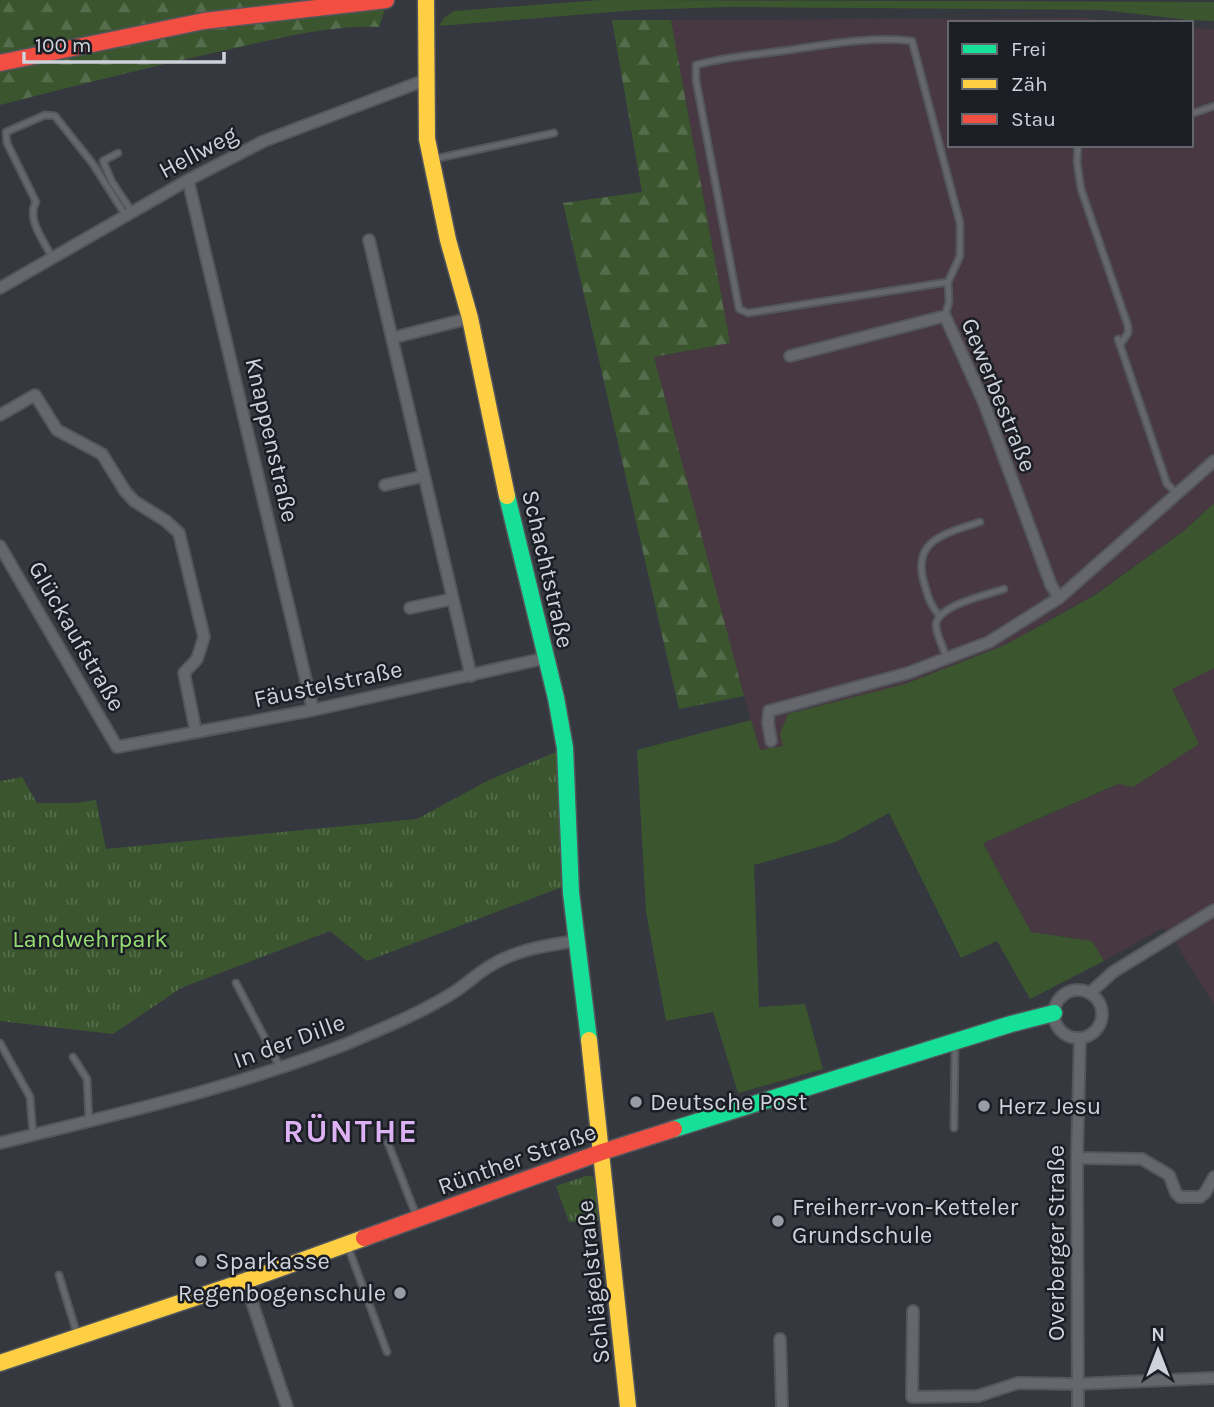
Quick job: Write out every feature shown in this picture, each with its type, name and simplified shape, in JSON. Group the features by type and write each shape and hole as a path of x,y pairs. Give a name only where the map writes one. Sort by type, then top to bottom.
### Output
{"street":[{"path":"0,63 204,21 386,0"},
{"name":"Schachtstraße","path":"426,0 427,139 430,160 448,240 470,318 518,548 565,748 571,893 603,1152"},
{"name":"Hellweg","path":"0,288 188,180 264,141 428,79"},
{"name":"Knappenstraße","path":"188,180 313,710"},
{"path":"369,240 471,676"},
{"name":"Gewerbestraße","path":"790,356 945,316 984,403 1051,585 1059,598"},
{"path":"392,338 470,318"},
{"path":"0,415 35,395 57,429 102,454 134,501 166,520 179,533 204,637 197,659 184,673 196,732"},
{"path":"771,741 769,711 908,673 989,642 1059,598 1214,461"},
{"path":"384,485 424,476"},
{"name":"Glückaufstraße","path":"0,547 117,747"},
{"path":"410,608 452,599"},
{"name":"Fäustelstraße","path":"117,747 313,710 546,658"},
{"name":"Rünther Straße","path":"0,1363 245,1281 603,1152 955,1041 1054,1013 1058,1001 1065,994 1077,990 1090,993 1113,972 1214,910"},
{"name":"In der Dille","path":"0,1143 189,1096 280,1068 413,1014 451,994 491,965 522,952 576,941"},
{"path":"1054,1013 1056,1023 1070,1037 1080,1038 1093,1034 1102,1019 1099,1002 1090,993"},
{"name":"Overberger Straße","path":"1078,1407 1077,1158 1080,1038"},
{"name":"Schlägelstraße","path":"603,1152 628,1407"},
{"path":"1077,1158 1142,1159 1169,1175 1176,1194 1180,1196 1205,1194 1214,1177"},
{"path":"245,1281 287,1407"},
{"path":"913,1311 912,1402 978,1396 1018,1383 1077,1384 1214,1378"},
{"path":"780,1339 782,1407"}],"lane":[{"path":"945,316 949,302 948,282 960,256 960,223 912,41 893,39 822,45 713,60 696,65 696,80 738,309 748,313 948,282"},
{"path":"1193,113 1214,106"},
{"path":"52,258 32,218 36,202 7,143 6,132 45,115 55,116 129,214"},
{"path":"430,160 554,134"},
{"path":"1079,147 1077,162 1081,189 1128,326 1125,339 1119,342 1167,484 1178,494"},
{"path":"118,153 103,161 129,214"},
{"path":"940,615 930,603 920,572 922,555 933,541 980,522"},
{"path":"947,658 936,626 940,615 954,606 1004,589"},
{"path":"236,983 280,1068"},
{"path":"954,1128 955,1041"},
{"path":"0,1043 30,1097 33,1135"},
{"path":"73,1057 87,1079 89,1121"},
{"path":"388,1143 417,1219"},
{"path":"347,1244 387,1352"},
{"path":"59,1275 78,1337"}],"shaded area":[{"path":"1086,18 1105,21 948,21 948,147 1193,147 1193,28 1214,29 1214,503 1185,530 1094,595 1005,645 905,684 783,746 760,751 654,357 730,343 671,20"},
{"path":"1214,668 1214,1005 1177,945 1163,928 1104,961 1092,941 1031,932 983,843 1119,784 1199,744 1172,689"}],"green space":[{"path":"0,0 388,0 379,27 323,30 286,37 0,105"},
{"path":"601,0 1214,2 1214,21 1103,10 728,7 637,10 439,26 444,18 454,11"},
{"path":"612,20 671,20 730,343 654,357 744,696 679,709 563,203 642,192"},
{"path":"1214,503 1214,668 1172,689 1199,744 1133,787 1118,784 983,843 1031,932 1092,941 1104,961 1030,999 997,941 961,958 889,813 836,842 754,865 759,1007 805,1004 823,1069 738,1093 713,1012 666,1021 646,911 637,750 751,720 760,750 783,746 780,734 788,714 905,684 1005,645 1095,595 1185,530"},
{"name":"Landwehrpark","path":"556,752 565,886 367,961 330,931 181,988 113,1034 0,1021 0,781 22,777 37,803 96,800 106,849 417,819 489,780"},
{"path":"592,1176 595,1181 599,1221 569,1222 556,1186"}],"traffic: fast":[{"path":"507,496 556,698 565,748 571,893 589,1040"},
{"path":"674,1129 1054,1013"}],"traffic: slow":[{"path":"426,0 427,139 448,240 470,318 507,496"},
{"path":"589,1040 628,1407"},
{"path":"0,1363 364,1238"}],"traffic: jam":[{"path":"0,63 204,21 386,0"},
{"path":"364,1238 602,1152 674,1129"}],"place":[{"name":"Deutsche Post","path":"636,1102"},
{"name":"Herz Jesu","path":"984,1106"},
{"name":"Freiherr-von-Ketteler Grundschule","path":"778,1221"},
{"name":"Sparkasse","path":"201,1261"},
{"name":"Regenbogenschule","path":"400,1293"}],"district":[{"name":"RÜNTHE","path":"351,1131"}]}
